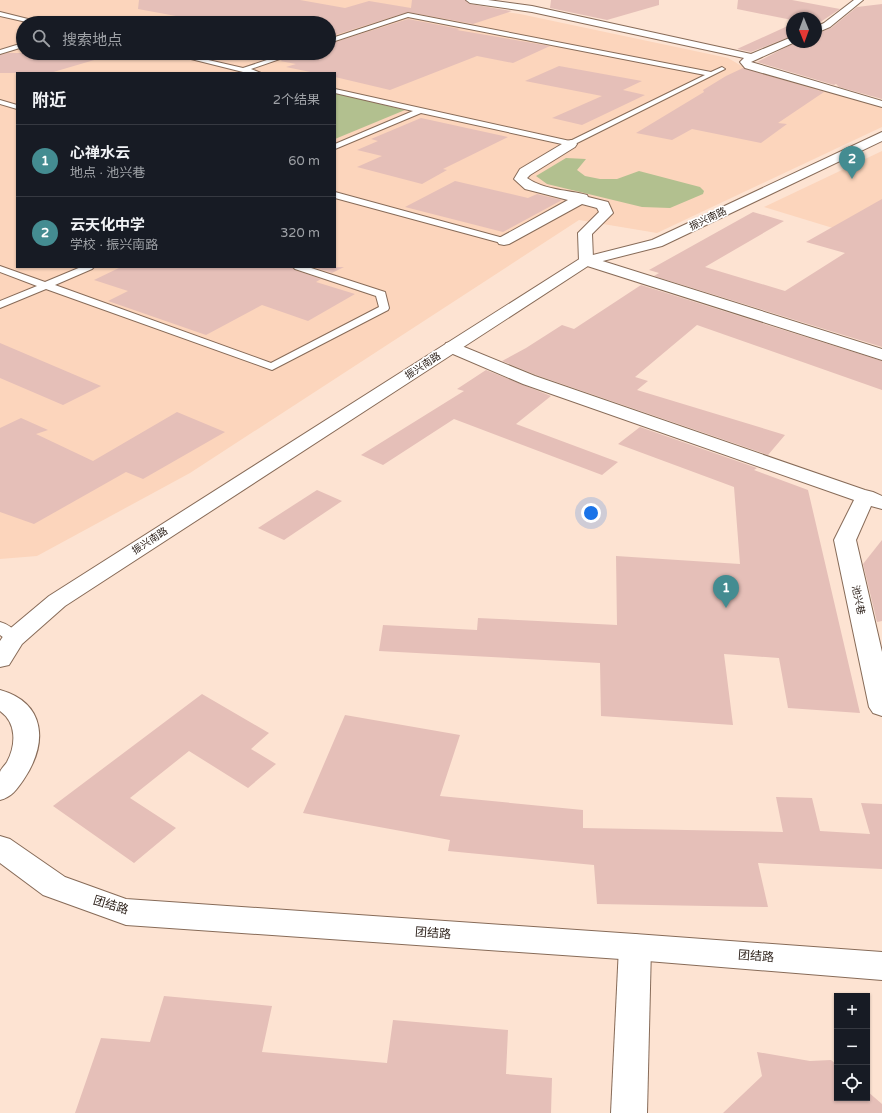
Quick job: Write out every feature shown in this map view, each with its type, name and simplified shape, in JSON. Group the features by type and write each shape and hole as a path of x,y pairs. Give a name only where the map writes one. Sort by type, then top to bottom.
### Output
{"street":[{"path":"470,0 532,9 752,57"},
{"path":"822,27 859,0"},
{"path":"532,9 552,4"},
{"path":"786,43 752,57 745,62 749,66 882,104"},
{"name":"振兴南路","path":"0,659 14,638 57,601 586,260 657,243 882,136"},
{"path":"571,144 525,172 520,179 530,186 582,198 603,205 606,213 585,233 586,260 882,355"},
{"path":"504,241 582,198"},
{"path":"452,347 529,380 632,418 874,500"},
{"name":"池兴巷","path":"874,500 845,540 882,707"},
{"path":"0,699 8,703 18,712 25,724 27,736 26,751 20,765 0,790"},
{"name":"团结路","path":"0,847 54,886 126,912 635,946 882,966"},
{"path":"629,1113 635,946"}],"lane":[{"path":"0,14 16,18"},
{"path":"336,39 408,15 711,74"},
{"path":"0,52 16,47"},
{"path":"200,60 253,72"},
{"path":"243,70 273,60"},
{"path":"336,91 571,144 722,69"},
{"path":"0,102 16,107"},
{"path":"336,147 421,110"},
{"path":"336,195 504,241"},
{"path":"0,305 87,268"},
{"path":"0,269 272,367 384,308 381,294 301,268"},
{"path":"0,627 14,638"}],"shaded area":[{"path":"0,0 426,0 520,14 728,58 745,68 882,106 882,127 657,233 579,220 190,473 37,556 0,559"},
{"path":"882,151 882,243 764,207"}],"green space":[{"path":"336,93 405,110 336,139"},
{"path":"566,158 586,159 577,170 585,176 600,179 617,179 639,171 700,187 704,191 703,194 670,208 642,207 547,184 536,176"}],"building":[{"path":"139,0 300,0 345,8 369,1 411,8 412,0 465,0 470,4 512,11 473,24 408,12 336,35 336,16 176,16 138,9"},
{"path":"551,0 659,0 659,5 607,20 550,8"},
{"path":"738,0 792,0 840,9 822,21 822,12 786,12 786,19 737,9"},
{"path":"882,4 882,99 839,87 836,84 834,85 757,62 786,47 822,48 822,32 831,28 857,7"},
{"path":"408,19 460,29 457,30 550,46 513,63 477,56 390,90 336,77 336,72 310,72 286,67 296,64 280,61 336,60 336,42"},
{"path":"786,27 786,38 751,52 737,49"},
{"path":"16,53 16,60 94,60 53,72 0,73 0,55"},
{"path":"559,66 642,81 623,90 645,95 582,125 552,118 602,96 525,81"},
{"path":"743,68 824,92 778,123 787,124 761,143 692,129 672,140 636,133 704,92 703,90 726,76"},
{"path":"421,118 508,137 443,169 447,170 422,184 357,167 382,156 357,150 378,141 371,139"},
{"path":"455,181 528,198 537,194 562,200 503,232 405,207"},
{"path":"882,199 882,347 654,276 659,273 649,270 753,212 784,221 705,267 785,291 845,253 806,242"},
{"path":"344,267 332,273 316,268"},
{"path":"119,268 293,268 321,279 316,282 355,294 308,321 262,305 206,335 108,301 128,291 94,280"},
{"path":"641,285 882,361 882,390 697,325 635,377 648,381 637,390 785,435 768,455 536,375 502,361 526,348 562,325 574,329"},
{"path":"0,343 101,386 63,405 0,378"},
{"path":"486,370 551,396 516,424 618,462 602,475 454,419 383,465 361,455 464,391 457,389"},
{"path":"177,412 225,432 143,479 126,472 34,524 0,512 0,428 21,418 48,430 36,434 93,461"},
{"path":"640,427 757,468 754,470 808,490 860,713 788,708 779,658 724,654 733,725 601,716 600,663 379,651 383,625 477,630 478,618 617,625 616,556 740,564 734,487 618,444"},
{"path":"317,490 342,501 284,540 258,528"},
{"path":"882,540 882,621 877,622 863,564"},
{"path":"202,694 269,733 251,749 276,764 248,788 189,751 130,798 176,828 134,863 53,806"},
{"path":"345,715 460,735 440,796 583,810 583,828 783,832 776,797 812,798 820,831 870,834 861,803 882,804 882,869 758,863 768,907 597,904 594,865 448,851 450,840 303,813"},
{"path":"164,996 272,1006 262,1052 387,1063 393,1020 508,1030 506,1074 552,1078 551,1113 75,1113 101,1038 150,1042"},
{"path":"757,1052 810,1061 831,1060 834,1062 834,1101 870,1101 870,1094 882,1104 882,1113 723,1113 762,1076"}],"place":[{"name":"云天化中学","path":"852,179"},
{"name":"心禅水云","path":"726,608"}]}
